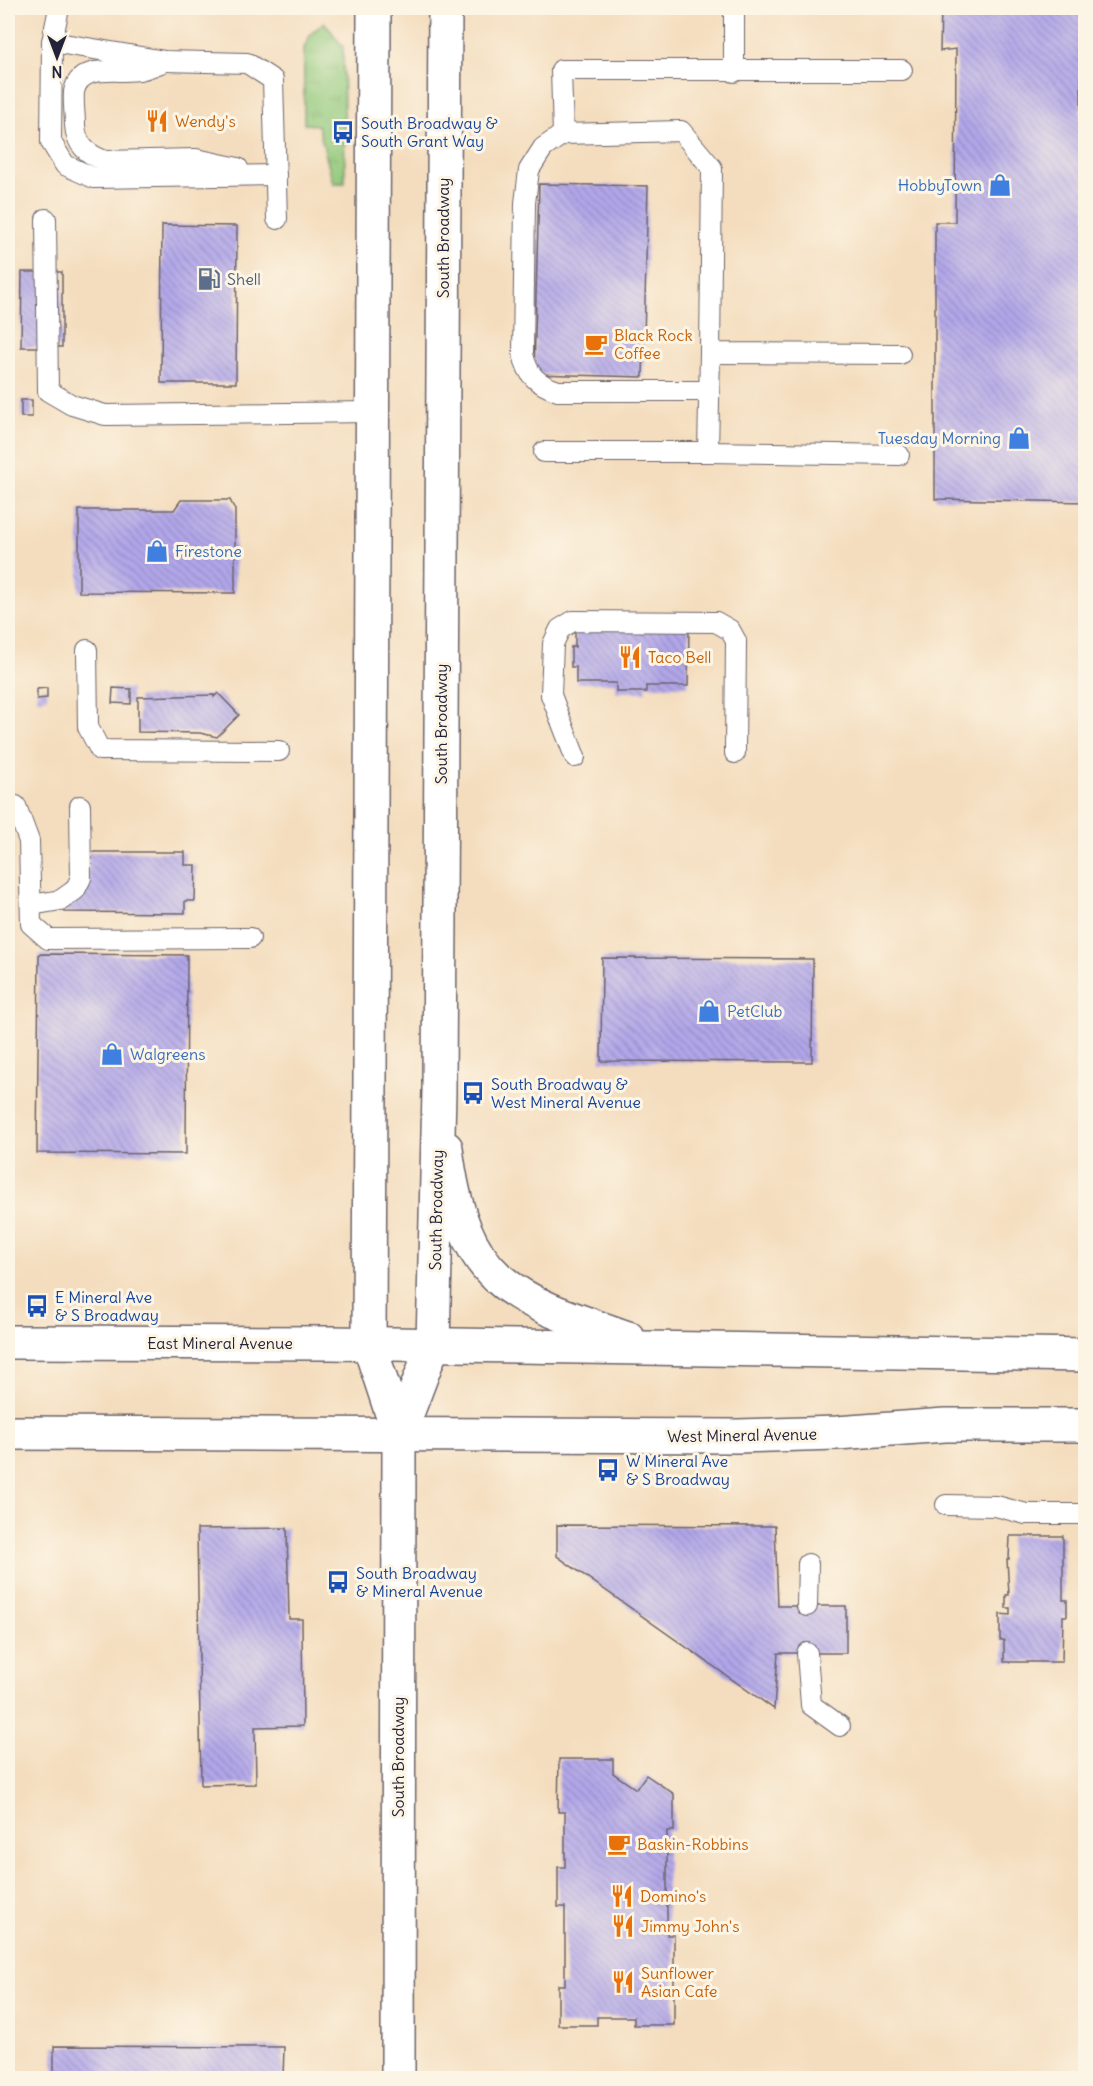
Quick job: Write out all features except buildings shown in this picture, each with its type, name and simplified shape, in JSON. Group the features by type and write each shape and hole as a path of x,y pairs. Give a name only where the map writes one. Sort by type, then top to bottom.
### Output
{"main road":[{"name":"South Broadway","path":"374,8 369,1344 399,1435 398,2079"},
{"name":"South Broadway","path":"399,1435 433,1345 439,1090 445,8"},
{"path":"439,1090 457,1210 466,1235 487,1265 506,1286 530,1302 655,1348"},
{"name":"East Mineral Avenue","path":"8,1342 433,1345"},
{"path":"433,1345 1086,1355"},
{"name":"West Mineral Avenue","path":"399,1435 738,1436 837,1433 945,1425 1086,1425"},
{"path":"8,1433 399,1435"}],"lane":[{"path":"59,8 52,42 51,142 65,165 94,178 276,175"},
{"path":"734,8 734,72"},
{"path":"52,42 165,61 247,63 273,80 278,219"},
{"path":"165,61 138,70 93,72 82,79 74,90 75,133 80,146 91,156 105,160 196,159 276,175"},
{"path":"563,134 561,70 734,72 902,70"},
{"path":"708,452 710,353 712,168 681,131 563,134 543,148 529,170 525,203 523,354 530,376 543,386 558,392 709,392"},
{"path":"46,219 48,392 72,405 105,415 278,415 372,412"},
{"path":"710,353 900,354"},
{"path":"544,452 900,454"},
{"path":"575,757 551,695 553,644 560,629 573,621 716,622 730,630 736,641 735,753"},
{"path":"87,650 87,728 100,750 279,751"},
{"path":"16,806 30,841 31,924 48,939 250,938"},
{"path":"31,905 61,900 75,890 81,878 80,806"},
{"path":"946,1505 996,1506 1026,1514 1086,1514"},
{"path":"807,1606 808,1564"},
{"path":"807,1653 811,1706 840,1726"}],"green space":[{"path":"324,22 343,47 345,183 333,183 318,125 304,124 304,48 311,34"}],"place":[{"name":"Wendy's","path":"157,121"},
{"name":"South Broadway & South Grant Way","path":"343,132"},
{"name":"HobbyTown","path":"1000,185"},
{"name":"Shell","path":"209,279"},
{"name":"Black Rock Coffee","path":"596,344"},
{"name":"Tuesday Morning","path":"1019,438"},
{"name":"Firestone","path":"157,551"},
{"name":"Taco Bell","path":"630,657"},
{"name":"PetClub","path":"709,1011"},
{"name":"Walgreens","path":"112,1054"},
{"name":"South Broadway & West Mineral Avenue","path":"473,1093"},
{"name":"E Mineral Ave & S Broadway","path":"37,1306"},
{"name":"W Mineral Ave & S Broadway","path":"608,1470"},
{"name":"South Broadway & Mineral Avenue","path":"338,1582"},
{"name":"Baskin-Robbins","path":"619,1844"},
{"name":"Domino's","path":"622,1896"},
{"name":"Jimmy John's","path":"623,1926"},
{"name":"Sunflower Asian Cafe","path":"623,1982"}]}
